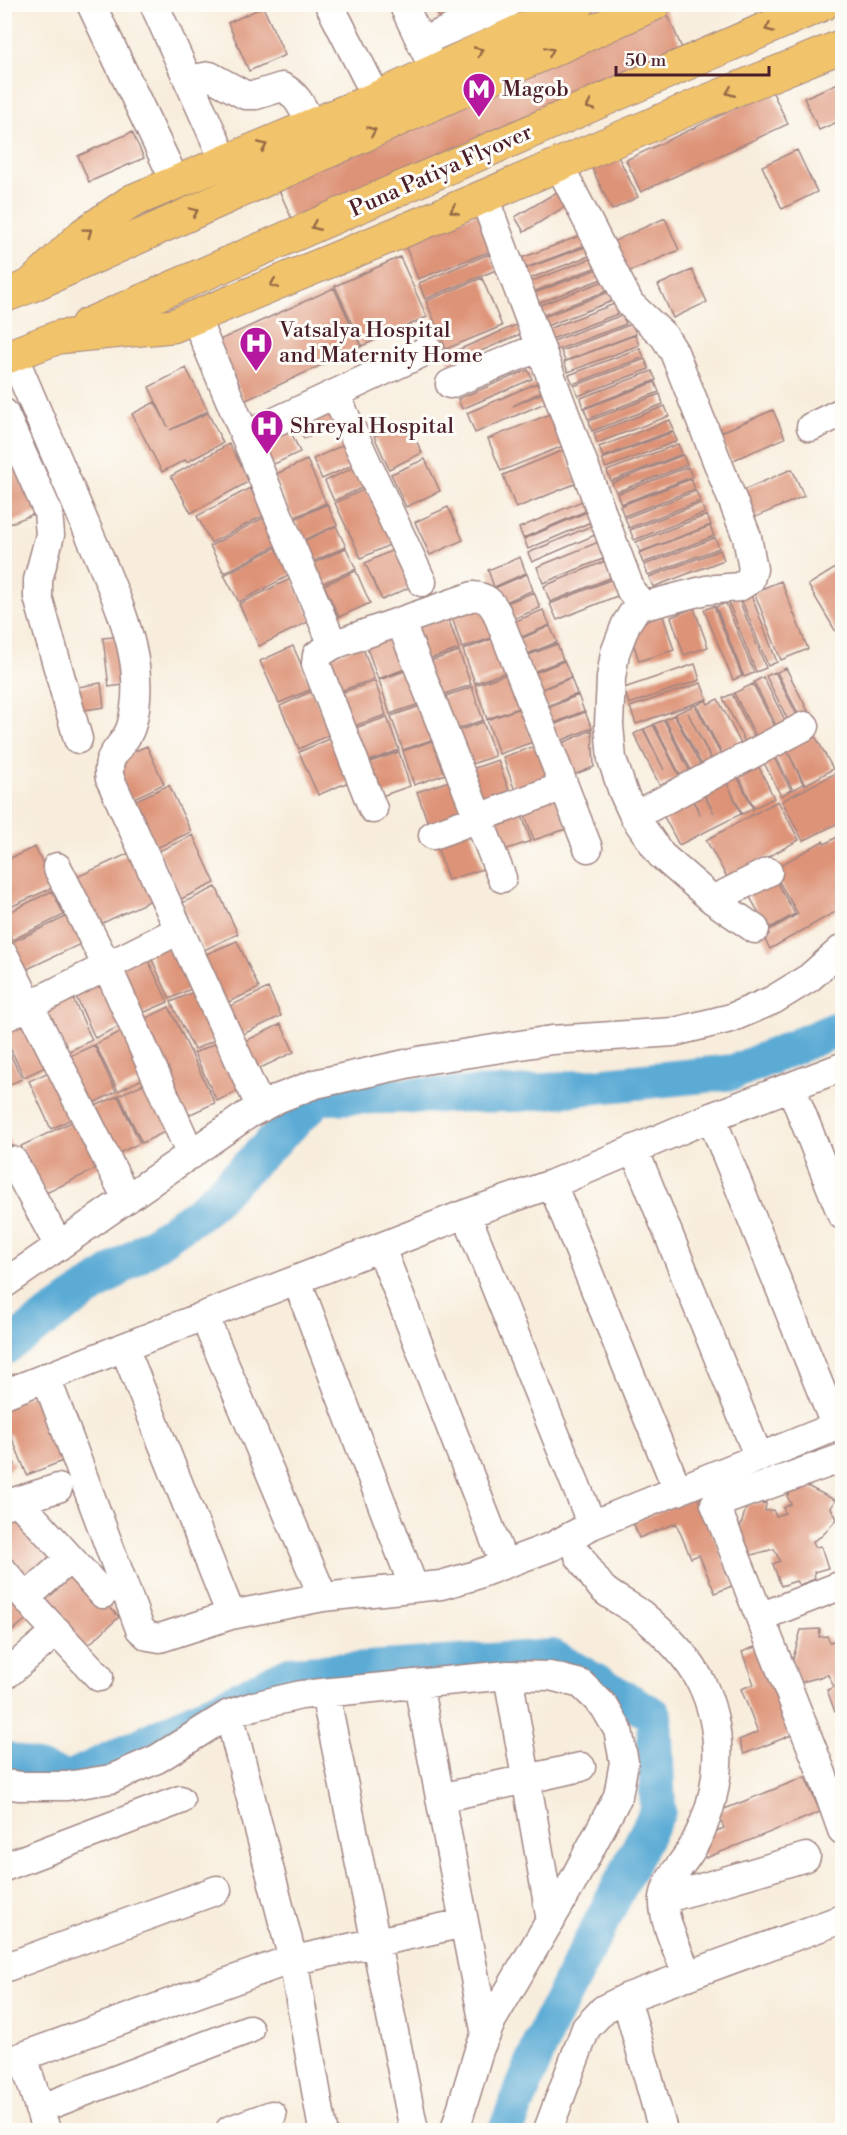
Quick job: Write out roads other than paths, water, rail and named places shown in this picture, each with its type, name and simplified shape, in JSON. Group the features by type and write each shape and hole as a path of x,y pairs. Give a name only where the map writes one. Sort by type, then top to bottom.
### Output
{"highway":[{"path":"17,291 84,234 132,201 377,98 578,4"},
{"path":"17,291 654,4"},
{"name":"Puna Patiya Flyover","path":"59,337 823,4"},
{"path":"9,357 59,337 172,326 484,197 687,109 843,46"}],"street":[{"path":"92,4 176,183"},
{"path":"154,4 225,162"},
{"path":"329,4 377,98"},
{"path":"403,4 435,72"},
{"path":"421,42 507,4"},
{"path":"188,80 210,76 245,95 256,95 282,87 298,98 312,126"},
{"path":"484,197 631,591 640,602 652,604 706,590 739,587 750,580 753,568 747,537 674,352 664,336 630,304 559,165"},
{"path":"195,316 333,645"},
{"path":"450,384 540,347"},
{"path":"246,436 428,350"},
{"path":"9,357 114,592 128,636 136,677 134,707 131,728 111,757 107,768 110,779 261,1108"},
{"path":"335,394 422,582"},
{"path":"811,427 843,412"},
{"path":"4,413 48,512 50,535 38,580 38,597 78,739"},
{"path":"373,809 316,664 317,655 333,645 473,596 483,597 498,613 588,848"},
{"path":"640,602 626,624 615,653 611,678 609,725 612,759 634,816 661,855 713,900 755,929"},
{"path":"400,622 502,878"},
{"path":"634,816 805,726"},
{"path":"433,835 564,786"},
{"path":"57,867 106,966 191,1155"},
{"path":"713,900 768,872"},
{"path":"4,1018 179,930"},
{"path":"4,1284 247,1115 279,1098 315,1084 424,1060 552,1040 674,1032 731,1018 773,1000 809,978 843,949"},
{"path":"4,955 127,1199"},
{"path":"4,1394 466,1214 552,1184 711,1117 843,1067"},
{"path":"791,1087 843,1215"},
{"path":"46,1377 140,1629 148,1636 160,1638 231,1615 323,1597 441,1585 553,1546 592,1525 839,1425 711,1117"},
{"path":"634,1149 759,1458"},
{"path":"13,1161 59,1246"},
{"path":"552,1184 678,1491"},
{"path":"466,1214 592,1525"},
{"path":"381,1248 504,1564"},
{"path":"297,1281 414,1588"},
{"path":"204,1316 323,1597"},
{"path":"124,1347 231,1615"},
{"path":"843,1458 715,1504 760,1617 832,1767 843,1830"},
{"path":"58,1488 11,1503 70,1558 104,1594"},
{"path":"579,1556 604,1589 641,1614 683,1653 701,1682 713,1714 718,1764 711,1808 695,1845 669,1881 664,1899 667,1919 688,1976"},
{"path":"27,1597 70,1558"},
{"path":"4,1572 99,1677"},
{"path":"760,1617 843,1585"},
{"path":"4,1674 57,1631"},
{"path":"508,1676 551,1921"},
{"path":"4,1784 68,1786 111,1779 157,1758 230,1714 264,1703 301,1695 508,1676 550,1676 581,1684 604,1706 618,1730 624,1762 618,1796 551,1921 492,2020 455,2130"},
{"path":"418,1684 486,2034"},
{"path":"326,1693 414,2130"},
{"path":"230,1714 293,1960 323,2130"},
{"path":"440,1798 580,1767"},
{"path":"4,1867 180,1800"},
{"path":"664,1899 806,1857"},
{"path":"4,1968 217,1890"},
{"path":"548,2130 586,2028 604,2009 626,1998 843,1919"},
{"path":"249,2029 43,2120 14,2060 293,1960 464,1923"},
{"path":"626,1998 662,2127"},
{"path":"230,2130 272,2115"}],"waterway":[{"path":"4,1348 203,1210 319,1097 517,1094 734,1072 842,1027"},
{"path":"4,1759 69,1779 290,1674 552,1657 654,1715 658,1811 548,2026 506,2130"}],"place":[{"name":"Magob","path":"479,118"},
{"name":"Vatsalya Hospital and Maternity Home","path":"256,372"},
{"name":"Shreyal Hospital","path":"267,455"}]}
